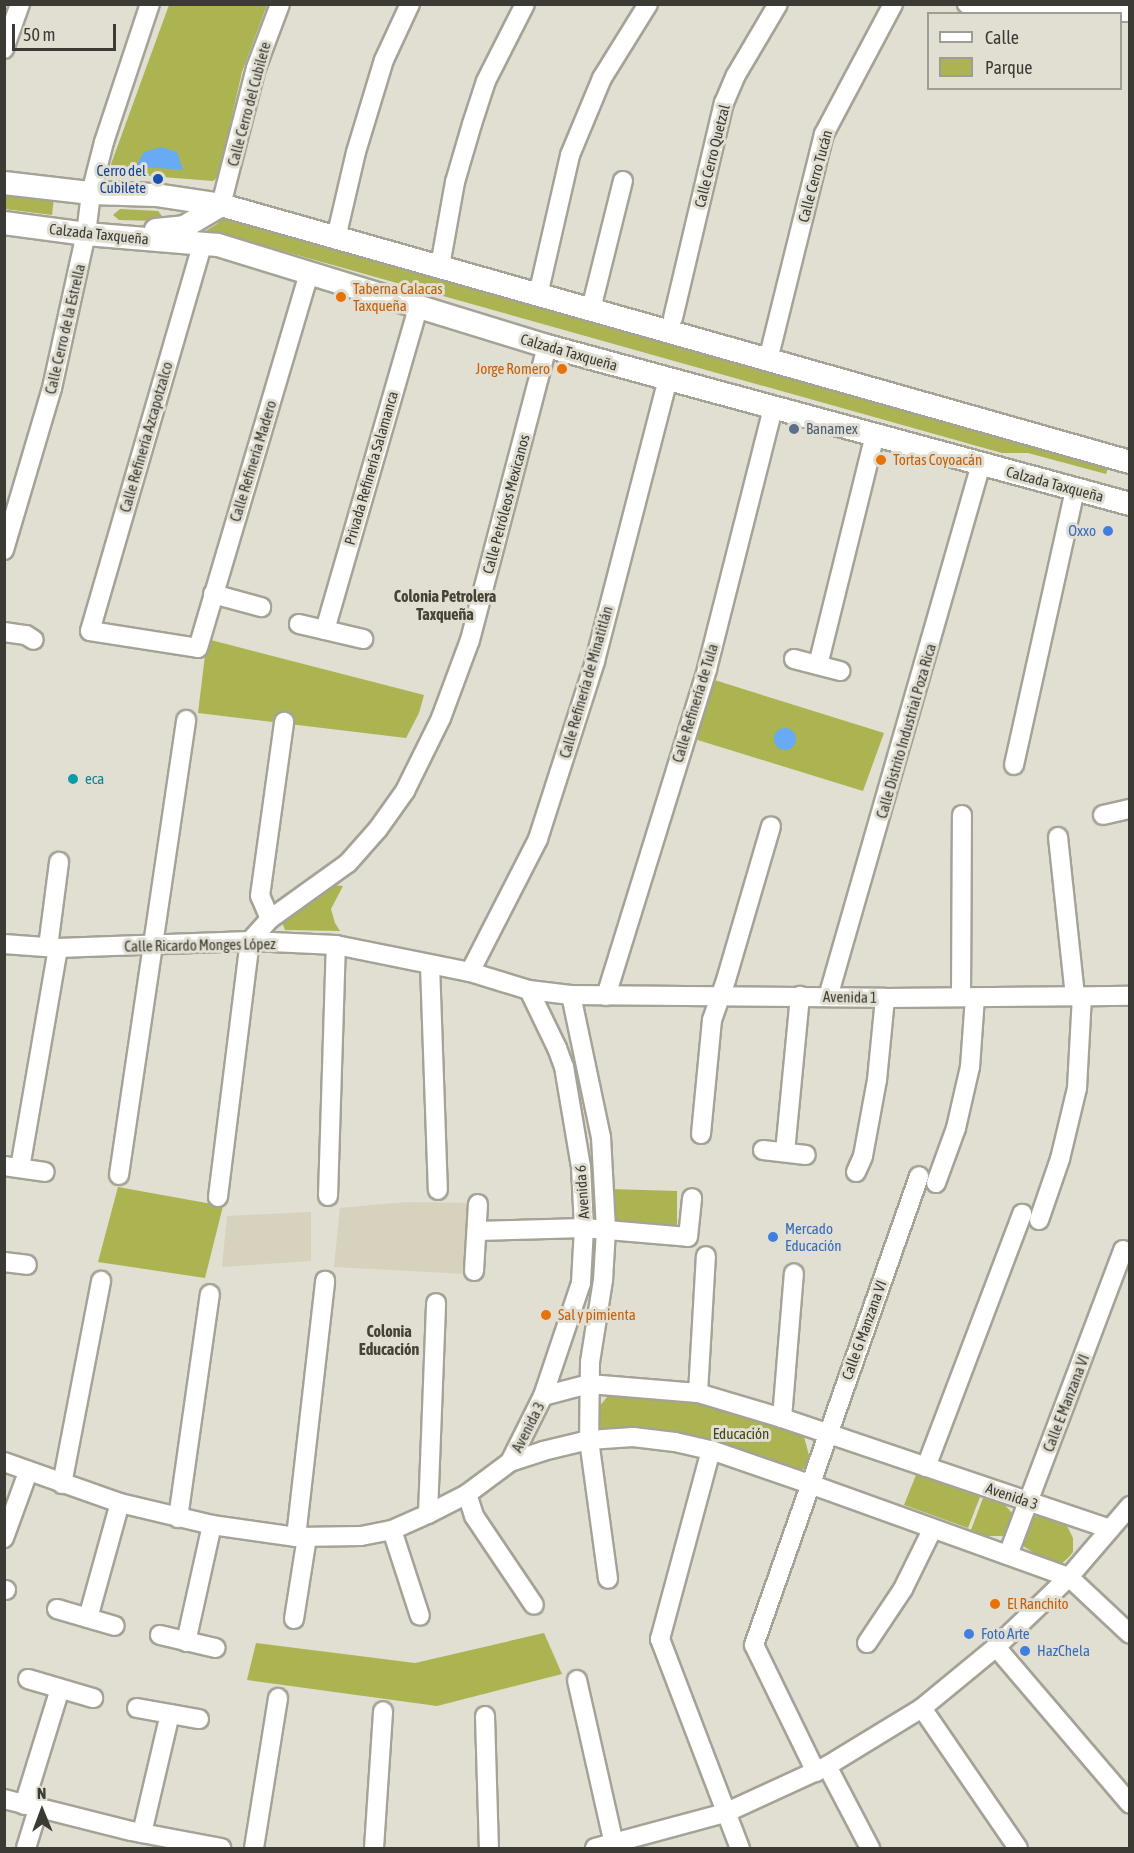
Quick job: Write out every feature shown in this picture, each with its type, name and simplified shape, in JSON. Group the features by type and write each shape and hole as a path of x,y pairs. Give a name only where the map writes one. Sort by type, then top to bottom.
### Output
{"main road":[{"path":"4,183 91,193 156,195 221,205 1130,462"},
{"path":"110,236 184,227 221,205"},
{"name":"Calzada Taxqueña","path":"4,223 86,234 203,242 547,346 1130,504"}],"street":[{"path":"4,49 20,4"},
{"name":"Calle Cerro de la Estrella","path":"4,550 52,388 86,234 91,193 114,110 150,4"},
{"name":"Calle Cerro del Cubilete","path":"221,205 256,68 280,4"},
{"path":"336,238 356,152 384,60 410,4"},
{"path":"440,266 455,182 472,124 486,81 525,4"},
{"path":"538,295 570,155 602,78 648,4"},
{"name":"Calle Cerro Quetzal","path":"673,318 724,103 736,75 778,4"},
{"name":"Calle Cerro Tucán","path":"768,360 824,134 893,4"},
{"path":"967,4 1026,10 1066,7 1130,12"},
{"path":"591,309 623,181"},
{"name":"Calle Refinería Azcapotzalco","path":"198,648 90,632 203,242"},
{"name":"Calle Refinería Madero","path":"198,648 309,273"},
{"name":"Privada Refinería Salamanca","path":"325,630 418,307"},
{"name":"Calle Petróleos Mexicanos","path":"250,941 270,919 348,863 378,829 405,790 441,718 470,640 547,346"},
{"name":"Calle Refinería de Minatitlán","path":"470,972 538,840 595,661 668,379"},
{"name":"Calle Refinería de Tula","path":"606,996 707,669 773,408"},
{"path":"818,665 875,435"},
{"name":"Calle Distrito Industrial Poza Rica","path":"828,997 981,464"},
{"path":"1014,765 1075,490"},
{"path":"213,594 261,607"},
{"path":"299,624 363,639"},
{"path":"4,632 26,635 34,640"},
{"path":"794,659 840,671"},
{"path":"118,1175 186,720"},
{"path":"270,919 260,896 284,722"},
{"path":"1103,815 1130,809"},
{"name":"Calle G Manzana VI","path":"822,1769 754,1645 827,1434 928,1180 956,1128 970,1067 962,815"},
{"path":"701,1134 712,1020 771,826"},
{"path":"926,1467 1031,1217 1060,1159 1077,1088 1078,996 1058,837"},
{"path":"45,1172 12,1167 53,948 58,862"},
{"path":"218,1197 250,941"},
{"name":"Calle Ricardo Monges López","path":"4,944 53,948 250,941 336,945 470,972 528,990 571,995"},
{"path":"328,1196 336,945"},
{"path":"430,965 438,1190"},
{"name":"Avenida 6","path":"528,990 564,1067 581,1167 584,1228 580,1283 543,1396"},
{"name":"Avenida 1","path":"571,995 885,998 1130,996"},
{"name":"Avenida 6","path":"571,995 600,1137 606,1230 603,1280 590,1362 589,1440 608,1579"},
{"path":"785,1152 800,996"},
{"path":"856,1172 864,1156 875,1091 885,998"},
{"path":"763,1150 806,1155"},
{"path":"477,1231 584,1228 688,1237 692,1198"},
{"path":"474,1271 478,1204"},
{"name":"Calle E Manzana VI","path":"1008,1555 1124,1250"},
{"path":"698,1393 706,1256"},
{"path":"4,1262 27,1265"},
{"path":"782,1418 794,1273"},
{"path":"62,1484 101,1281"},
{"path":"294,1619 325,1281"},
{"path":"178,1518 210,1293"},
{"path":"428,1514 436,1303"},
{"name":"Avenida 3","path":"510,1462 543,1396 589,1384 698,1393 782,1418 1110,1529"},
{"name":"Avenida 3","path":"510,1462 589,1440 633,1437 675,1442 711,1450 1069,1577"},
{"path":"711,1450 663,1619 660,1639 740,1848"},
{"path":"4,1462 120,1503 178,1518 302,1537 361,1536 392,1530 467,1494 510,1462"},
{"path":"4,1538 28,1472"},
{"path":"467,1494 474,1516 534,1605"},
{"path":"88,1618 120,1503"},
{"path":"595,1848 614,1844 645,1843 725,1813 822,1769 922,1708 996,1647 1069,1577 1129,1508"},
{"path":"186,1642 212,1525"},
{"path":"392,1530 420,1616"},
{"path":"867,1643 903,1589 932,1530"},
{"path":"1069,1577 1130,1634"},
{"path":"57,1609 115,1626"},
{"path":"160,1635 216,1648"},
{"path":"996,1647 1130,1804"},
{"path":"28,1679 93,1698"},
{"path":"577,1680 614,1844"},
{"path":"26,1848 31,1807 60,1689"},
{"path":"254,1848 278,1698"},
{"path":"137,1708 199,1719"},
{"path":"922,1708 1018,1848"},
{"path":"374,1848 383,1711"},
{"path":"133,1838 170,1714"},
{"path":"485,1716 489,1848"},
{"path":"822,1769 870,1848"},
{"path":"4,1799 133,1838 222,1848"}],"shaded area":[{"path":"406,1202 471,1203 467,1274 334,1267 340,1208"},
{"path":"311,1212 311,1261 222,1267 227,1216"}],"green space":[{"path":"169,5 267,5 242,72 218,177 213,181 124,174 114,171 111,164"},
{"path":"5,191 54,198 52,215 5,209"},
{"path":"120,209 158,211 162,216 157,221 119,220 113,215"},
{"path":"226,215 1108,468 1106,474 1028,453 1002,453 265,246 204,232"},
{"path":"207,639 424,695 419,713 406,738 198,713"},
{"path":"708,678 884,733 863,791 688,737"},
{"path":"333,885 343,886 331,909 340,931 285,930 282,922 298,908"},
{"path":"118,1187 223,1206 205,1278 98,1262"},
{"path":"610,1189 677,1191 677,1227 609,1222"},
{"name":"Educación","path":"608,1396 663,1399 724,1408 803,1433 810,1459 804,1469 791,1470 603,1433 596,1420 598,1408"},
{"path":"916,1475 980,1497 968,1528 904,1505"},
{"path":"983,1498 1005,1505 1012,1513 1014,1521 1004,1536 986,1536 971,1530"},
{"path":"1031,1516 1049,1517 1067,1526 1073,1538 1073,1552 1062,1563 1045,1560 1023,1546 1021,1538"},
{"path":"544,1633 562,1674 437,1706 247,1680 256,1643 415,1663"}],"water":[{"path":"161,147 177,152 183,170 136,166 144,152"},
{"path":"785,728 793,731 796,739 793,747 785,750 777,747 774,739 777,731"}],"place":[{"name":"Cerro del Cubilete","path":"158,179"},
{"name":"Taberna Calacas Taxqueña","path":"341,297"},
{"name":"Jorge Romero","path":"562,369"},
{"name":"Banamex","path":"794,429"},
{"name":"Tortas Coyoacán","path":"881,460"},
{"name":"Oxxo","path":"1108,531"},
{"name":"eca","path":"73,779"},
{"name":"Mercado Educación","path":"773,1237"},
{"name":"Sal y pimienta","path":"546,1315"},
{"name":"El Ranchito","path":"995,1604"},
{"name":"Foto Arte","path":"969,1634"},
{"name":"HazChela","path":"1025,1651"}],"district":[{"name":"Colonia Petrolera Taxqueña","path":"445,605"},
{"name":"Colonia Educación","path":"389,1340"}]}
